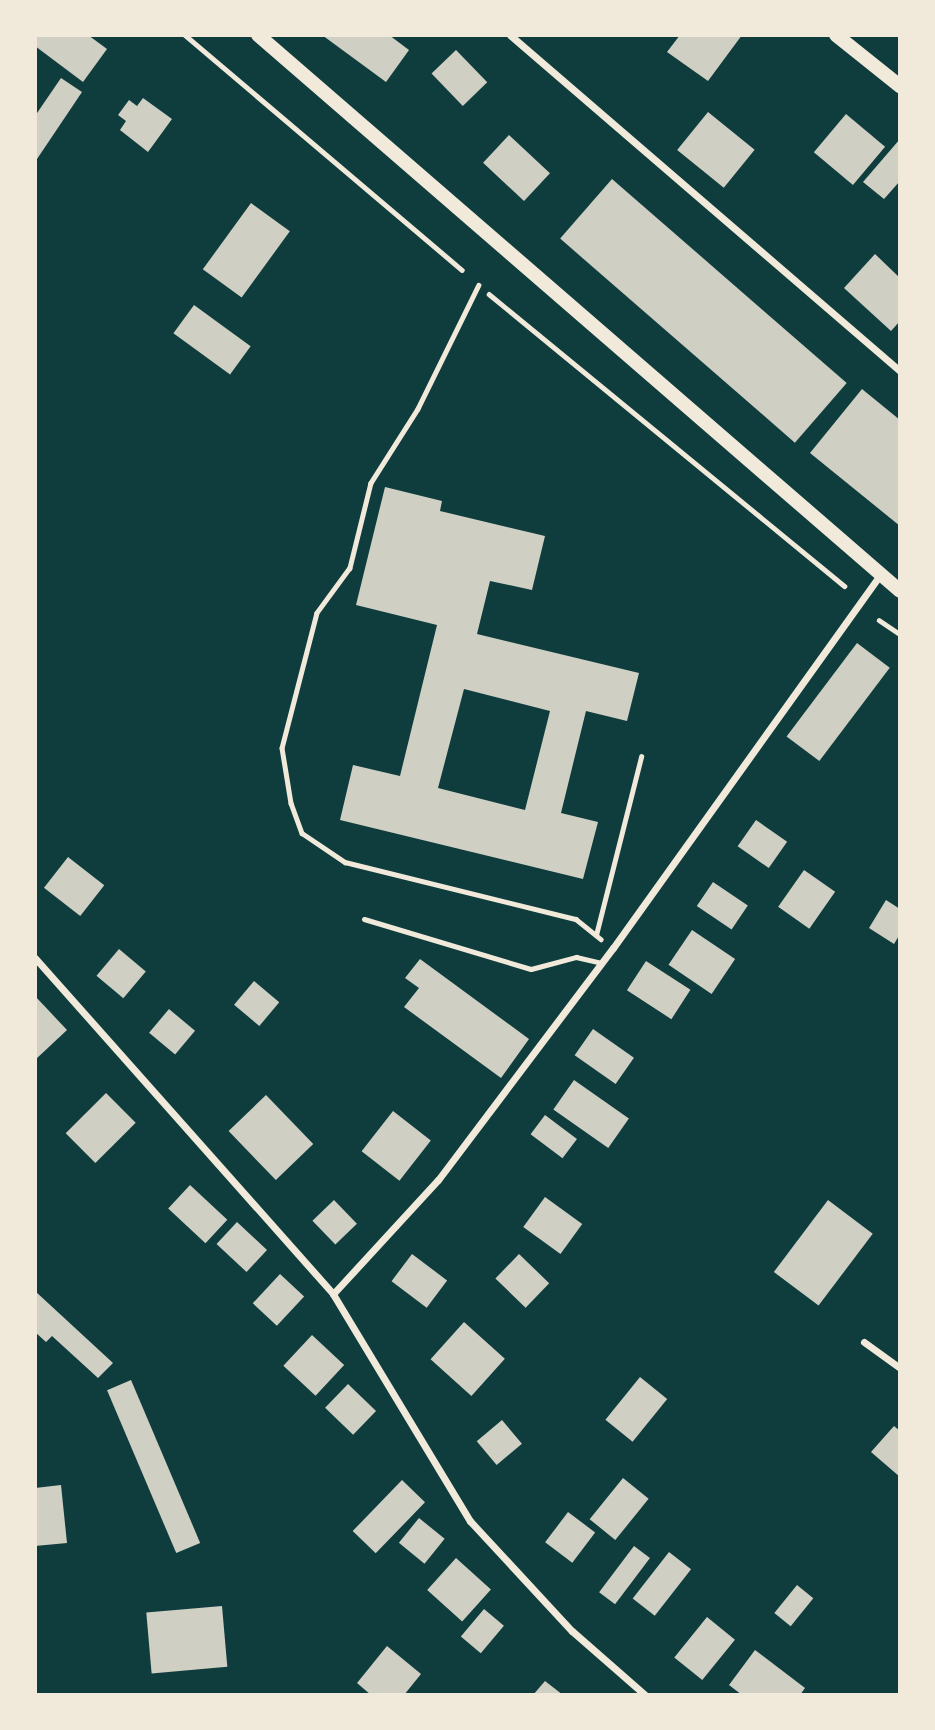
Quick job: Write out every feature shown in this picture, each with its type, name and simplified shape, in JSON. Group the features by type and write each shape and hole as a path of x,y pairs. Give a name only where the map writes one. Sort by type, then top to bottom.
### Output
{"main road":[{"path":"258,35 900,591"},
{"path":"836,35 900,86"}],"street":[{"path":"510,35 900,371"},
{"path":"333,1294 438,1180 613,948 880,575"},
{"path":"35,958 333,1294 470,1521 572,1631 645,1695"},
{"path":"864,1342 900,1368"}],"lane":[{"path":"364,919 531,970 576,957 601,963"}],"path":[{"path":"185,35 462,270"},
{"path":"479,285 418,409 372,483 350,568 317,613 282,748 291,803 302,833 345,862 576,919 613,948"},
{"path":"489,294 845,586"},
{"path":"879,621 900,634"},
{"path":"596,935 640,757"}],"building":[{"path":"37,35 88,35 107,49 83,82 35,46"},
{"path":"322,35 389,35 409,50 386,82"},
{"path":"680,35 742,35 708,81 667,52"},
{"path":"456,50 487,82 463,106 432,74"},
{"path":"61,78 82,92 35,162 35,116"},
{"path":"143,98 172,119 148,152 120,130 126,121 118,115 129,100 137,106"},
{"path":"708,112 755,150 724,188 677,150"},
{"path":"846,114 885,147 853,185 814,152"},
{"path":"509,135 550,173 524,201 483,163"},
{"path":"900,139 900,181 884,199 863,182"},
{"path":"612,179 847,383 795,443 560,239"},
{"path":"251,203 290,231 242,298 203,269"},
{"path":"875,254 900,278 900,321 891,331 844,288"},
{"path":"194,305 251,346 230,374 173,333"},
{"path":"862,389 900,420 900,526 810,453"},
{"path":"385,487 442,501 440,511 545,536 532,590 490,581 477,634 639,673 627,721 586,711 561,813 598,822 583,879 340,820 353,765 400,776 437,625 356,605","holes":["464,689 550,711 525,810 438,788"]},
{"path":"857,643 890,668 819,761 787,736"},
{"path":"756,820 787,842 769,868 738,846"},
{"path":"68,857 104,885 80,916 44,888"},
{"path":"804,870 835,892 809,929 778,907"},
{"path":"713,882 748,905 732,930 697,906"},
{"path":"886,900 900,909 900,934 894,944 869,928"},
{"path":"692,930 735,959 712,994 669,965"},
{"path":"119,949 146,971 123,998 97,976"},
{"path":"420,959 529,1039 501,1078 404,1007 419,988 405,978"},
{"path":"646,961 690,990 671,1019 627,990"},
{"path":"254,981 279,1002 259,1026 234,1005"},
{"path":"35,996 67,1030 35,1060"},
{"path":"169,1009 195,1031 175,1055 149,1033"},
{"path":"593,1029 634,1058 616,1084 575,1055"},
{"path":"574,1080 629,1118 608,1148 553,1109"},
{"path":"106,1093 136,1123 95,1163 66,1133"},
{"path":"266,1095 313,1144 276,1180 229,1131"},
{"path":"393,1111 431,1141 399,1181 362,1151"},
{"path":"545,1115 577,1139 563,1158 531,1134"},
{"path":"190,1185 227,1220 205,1243 168,1208"},
{"path":"545,1197 582,1224 560,1254 523,1227"},
{"path":"334,1200 357,1224 335,1245 312,1221"},
{"path":"828,1200 873,1234 819,1306 774,1272"},
{"path":"237,1222 267,1250 247,1272 217,1244"},
{"path":"412,1254 447,1280 427,1308 392,1281"},
{"path":"519,1254 549,1283 526,1308 495,1278"},
{"path":"280,1274 304,1297 277,1326 253,1303"},
{"path":"35,1291 113,1363 98,1378 52,1336 46,1342 35,1332"},
{"path":"464,1322 505,1359 471,1396 431,1359"},
{"path":"312,1335 344,1365 316,1396 283,1366"},
{"path":"640,1377 667,1399 633,1442 605,1420"},
{"path":"131,1380 200,1543 176,1553 107,1390"},
{"path":"348,1384 376,1411 353,1435 325,1408"},
{"path":"502,1420 522,1444 497,1465 477,1441"},
{"path":"894,1426 900,1431 900,1477 871,1452"},
{"path":"623,1478 649,1499 615,1540 590,1519"},
{"path":"402,1480 425,1502 376,1553 353,1531"},
{"path":"61,1485 67,1543 35,1546 35,1488"},
{"path":"568,1512 595,1532 572,1563 545,1542"},
{"path":"419,1518 445,1539 425,1564 399,1543"},
{"path":"634,1546 650,1558 615,1604 599,1592"},
{"path":"669,1552 691,1569 655,1616 633,1598"},
{"path":"456,1558 491,1589 462,1621 427,1590"},
{"path":"797,1585 813,1598 791,1626 774,1613"},
{"path":"222,1606 227,1667 152,1673 146,1613"},
{"path":"484,1609 504,1626 481,1653 461,1637"},
{"path":"707,1617 735,1640 702,1680 674,1657"},
{"path":"387,1646 421,1674 404,1695 371,1695 357,1683"},
{"path":"755,1650 805,1688 800,1695 742,1695 729,1685"},
{"path":"545,1681 563,1695 533,1695"}]}
